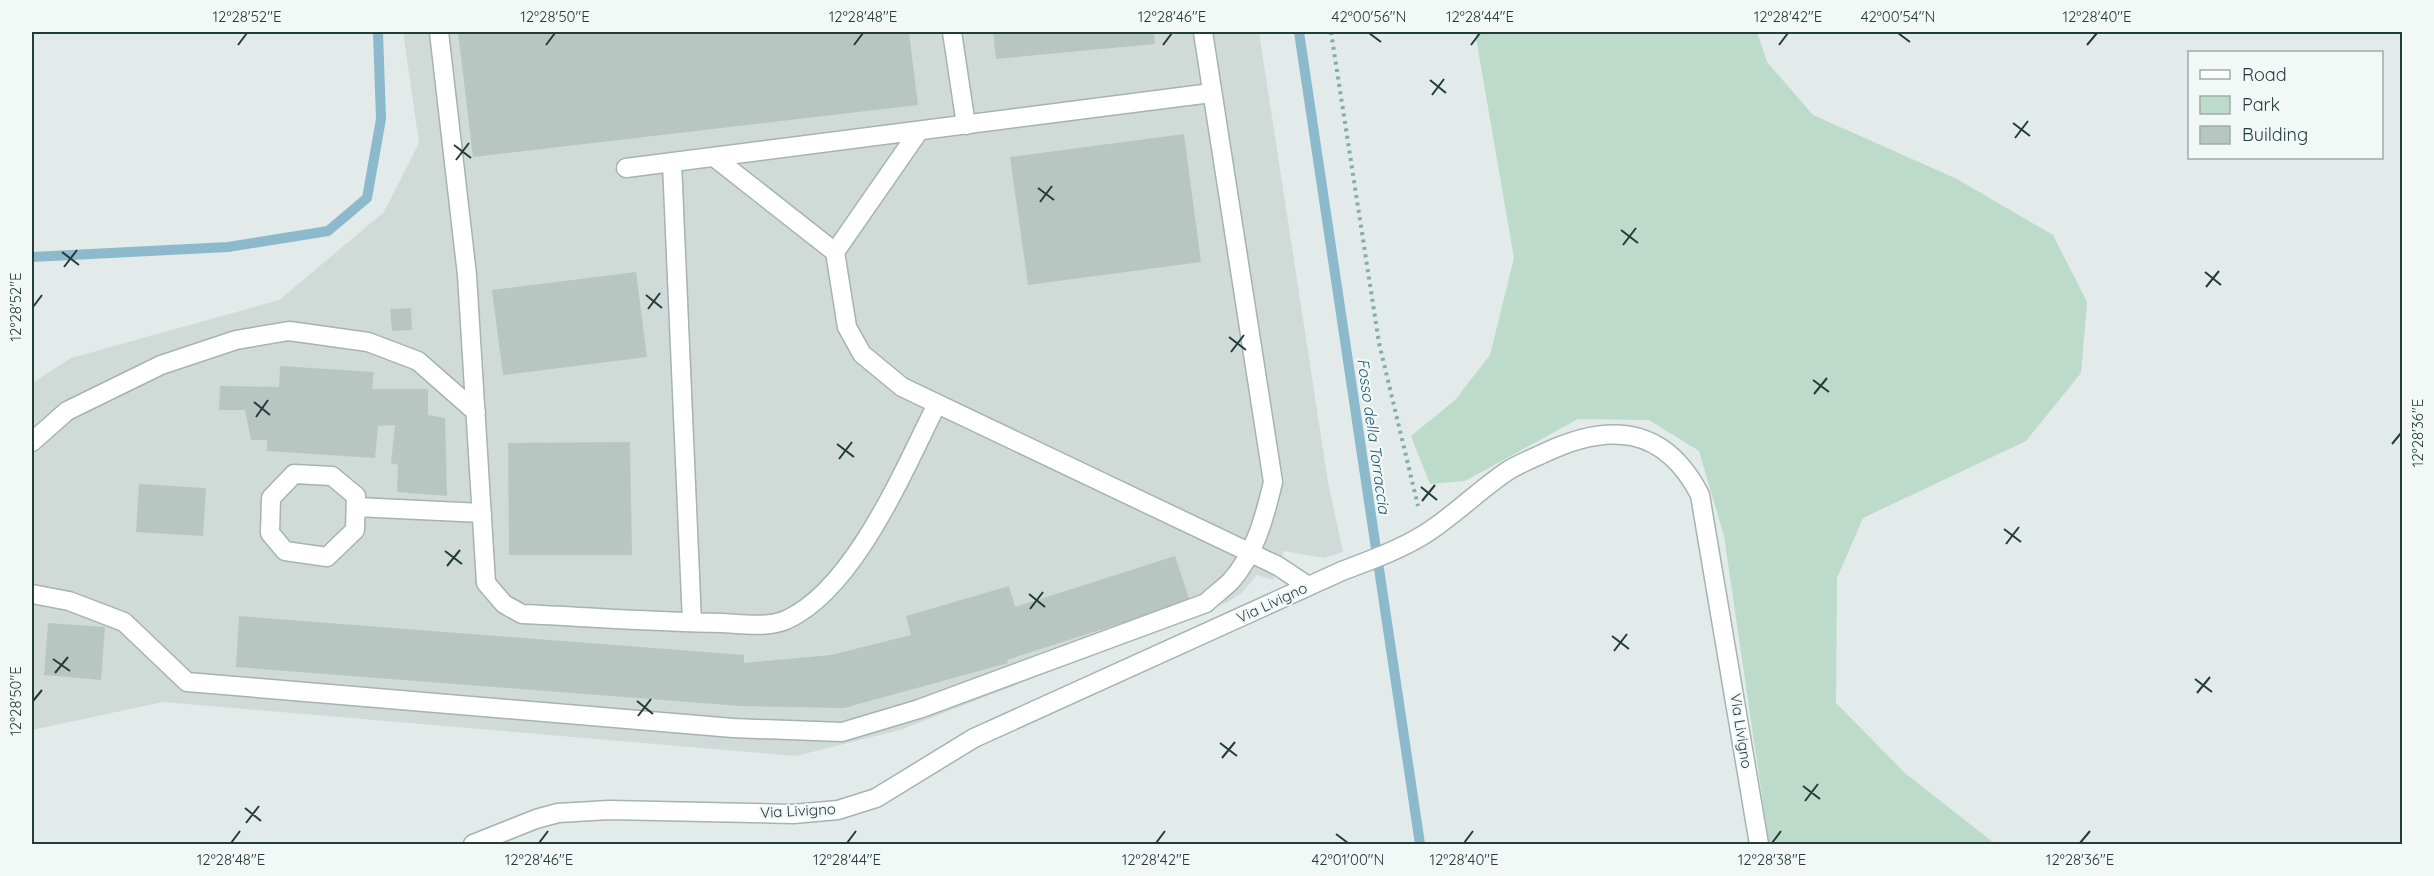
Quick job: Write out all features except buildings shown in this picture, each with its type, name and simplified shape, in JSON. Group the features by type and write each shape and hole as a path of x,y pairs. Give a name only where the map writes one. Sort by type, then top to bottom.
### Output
{"street":[{"path":"439,32 467,275 486,583 504,604 522,614 769,624 785,620 829,588 866,541 937,404"},
{"path":"952,32 966,124"},
{"path":"32,594 69,601 124,622 187,682 733,729 842,732 919,709 1206,603 1231,580 1250,553 1267,509 1273,482 1203,32"},
{"path":"626,168 1211,93"},
{"path":"835,252 919,131"},
{"path":"714,157 835,252 847,327 862,354 902,387 1278,566 1308,586"},
{"path":"672,162 692,622"},
{"path":"32,442 67,411 161,365 236,340 289,331 368,342 418,361 476,412"},
{"name":"Via Livigno","path":"473,844 536,819 566,812 609,810 793,814 838,810 876,798 974,738 1308,586 1393,553 1426,533 1510,470 1561,445 1594,434 1639,437 1653,443 1680,464 1692,479 1700,495 1759,844"},
{"path":"294,474 332,476 356,496 356,507 355,530 327,557 285,551 270,533 272,498 294,474"},
{"path":"356,507 482,513"}],"path":[{"path":"1331,32 1379,343 1414,494 1426,533"}],"shaded area":[{"path":"403,32 1259,32 1328,482 1343,552 1324,558 1284,551 1273,580 1257,575 1242,593 1226,603 900,730 796,756 163,702 32,730 32,383 71,358 279,300 384,212 419,143"}],"green space":[{"path":"1475,32 1757,32 1767,62 1813,115 1957,179 2053,235 2087,302 2081,373 2026,441 1863,518 1837,578 1836,703 1905,773 1994,843 2001,844 1769,844 1724,536 1699,451 1649,420 1578,419 1465,481 1430,484 1411,436 1455,400 1490,355 1514,258"}],"waterway":[{"path":"32,257 228,247 328,231 367,198 381,119 378,32"},
{"name":"Fosso della Torraccia","path":"1299,32 1420,844"}]}
